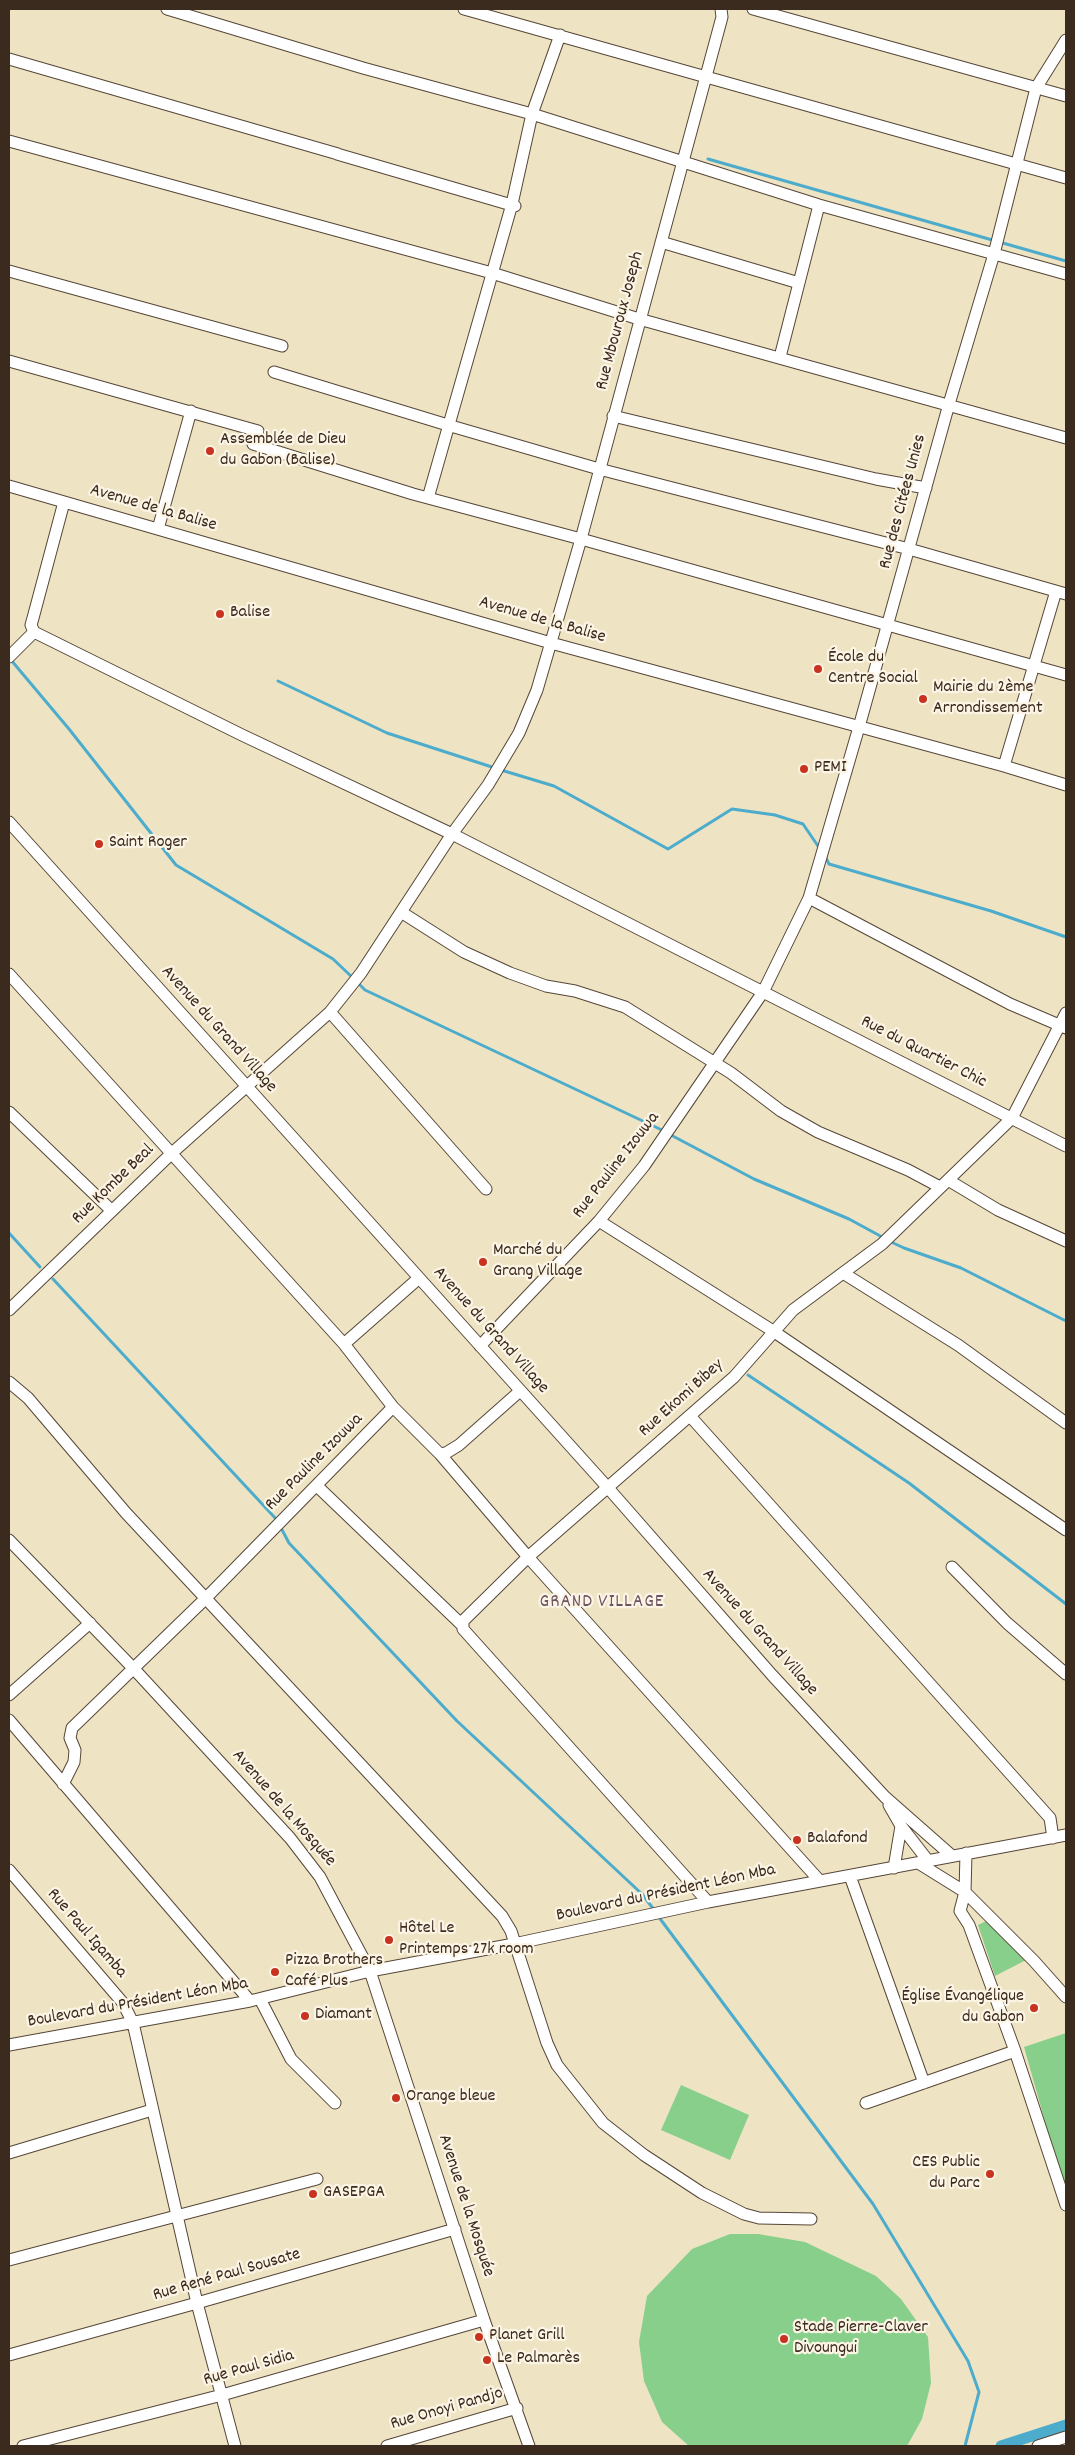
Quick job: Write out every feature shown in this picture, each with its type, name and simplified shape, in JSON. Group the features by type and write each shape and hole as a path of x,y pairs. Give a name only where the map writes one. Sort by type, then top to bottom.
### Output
{"street":[{"path":"464,9 1066,178"},
{"name":"Rue Mbouroux Joseph","path":"401,912 452,834 494,776 519,733 526,716 551,643 581,539 722,18 721,9"},
{"path":"753,9 1066,96"},
{"path":"174,10 363,68 532,114 819,205 994,250 1066,274"},
{"path":"428,498 451,426 492,273 513,206 532,114 560,35"},
{"name":"Rue des Citées Unies","path":"820,859 859,727 948,404 994,250 1036,88 1066,40"},
{"path":"9,59 513,206"},
{"path":"9,142 492,273 639,319 1066,438"},
{"path":"780,357 819,205"},
{"path":"661,242 798,283"},
{"path":"9,271 282,346"},
{"path":"9,361 258,431"},
{"path":"274,372 599,469 909,549 1061,592 1034,665 1004,766"},
{"path":"158,529 191,411"},
{"path":"613,416 876,479 926,488"},
{"path":"253,444 428,498 1066,675"},
{"name":"Avenue de la Balise","path":"9,486 551,643 1004,766 1066,785"},
{"path":"12,654 34,632 31,625 32,618 64,502"},
{"name":"Rue du Quartier Chic","path":"34,632 242,735 452,834 1066,1146"},
{"name":"Avenue du Grand Village","path":"9,822 246,1088 609,1489 772,1676 884,1797 952,1856"},
{"name":"Rue Pauline Izouwa","path":"480,1346 599,1221 644,1166 763,992 809,898 820,859"},
{"path":"809,898 1002,1000 1063,1026"},
{"path":"401,912 464,952 510,973 546,986 575,991 625,1007 731,1073 781,1111 818,1132 944,1183 1066,1241"},
{"name":"Rue Kombe Beal","path":"9,1310 172,1154 330,1012 361,973 401,912"},
{"path":"9,974 344,1344 393,1408 440,1454 528,1557 819,1880"},
{"path":"330,1012 486,1189"},
{"name":"Rue Ekomi Bibey","path":"462,1625 466,1616 528,1557 609,1489 734,1377 793,1310 882,1244 1012,1118 1063,1026 1066,1013"},
{"path":"9,1112 112,1211"},
{"path":"599,1221 773,1331 1066,1530"},
{"path":"843,1273 958,1345 1066,1423"},
{"path":"344,1344 419,1278"},
{"path":"9,1382 28,1398 126,1513 188,1578 205,1599 502,1916 511,1931 547,2043 557,2065 603,2123 644,2155 702,2193 744,2214 759,2218 811,2219"},
{"path":"440,1454 446,1453 459,1445 520,1391"},
{"name":"Rue Pauline Izouwa","path":"63,1784 74,1762 76,1750 70,1738 72,1728 205,1599 393,1408"},
{"path":"690,1416 1050,1818 1054,1838"},
{"path":"317,1486 462,1625 462,1629 708,1902"},
{"name":"Avenue de la Mosquée","path":"9,1540 134,1669 296,1846 320,1877 370,1971 484,2320 529,2446"},
{"path":"952,1568 1007,1622 1066,1674"},
{"path":"9,1695 90,1622"},
{"path":"9,1720 63,1784 255,2000 291,2059 335,2103"},
{"path":"884,1797 924,1863 965,1892 1034,1960 1066,1997"},
{"path":"894,1868 901,1826"},
{"name":"Boulevard du Président Léon Mba","path":"9,2045 255,2000 370,1971 514,1944 708,1902 1066,1835"},
{"path":"966,1853 965,1892 960,1910 969,1925 1015,2051 1066,2205"},
{"name":"Rue Paul Igamba","path":"9,1870 123,2003 133,2023 197,2303 235,2446"},
{"path":"850,1876 924,2082"},
{"path":"866,2103 1015,2051"},
{"path":"9,2152 152,2110"},
{"path":"9,2260 317,2179"},
{"name":"Rue René Paul Sousate","path":"9,2355 455,2228"},
{"name":"Rue Paul Sidia","path":"22,2446 222,2396 484,2320"},
{"name":"Rue Onoyi Pandjo","path":"387,2446 517,2408"},
{"path":"1038,2446 1066,2437"}],"green space":[{"path":"992,1918 1028,1959 995,1976 978,1925"},
{"path":"1066,2033 1066,2196 1024,2047"},
{"path":"681,2085 749,2115 730,2160 661,2130"},
{"name":"Stade Pierre-Claver Divoungui","path":"730,2234 758,2234 805,2242 876,2276 901,2299 928,2337 931,2383 922,2419 907,2446 689,2446 662,2422 644,2381 639,2342 647,2296 692,2249"}],"waterway":[{"path":"708,159 1066,261"},
{"path":"11,660 69,729 176,865 333,959 353,978"},
{"path":"278,681 387,733 495,768"},
{"path":"501,770 554,786 668,849 732,809 775,815 803,824 820,849"},
{"path":"825,856 829,864 991,911 1066,937"},
{"path":"357,982 365,990 664,1131"},
{"path":"669,1134 754,1179 849,1219 884,1238"},
{"path":"9,1233 40,1267"},
{"path":"889,1241 961,1268 1066,1321"},
{"path":"53,1279 277,1520"},
{"path":"748,1375 909,1483 1066,1604"},
{"path":"280,1526 289,1543 457,1721 642,1894 655,1911"},
{"path":"658,1916 873,2204 968,2361 979,2392 965,2446"},
{"path":"1001,2446 1066,2425"}],"place":[{"name":"Assemblée de Dieu du Gabon (Balise)","path":"210,451"},
{"name":"Balise","path":"220,614"},
{"name":"École du Centre Social","path":"818,669"},
{"name":"Mairie du 2ème Arrondissement","path":"923,699"},
{"name":"PEMI","path":"804,769"},
{"name":"Saint Roger","path":"99,844"},
{"name":"Marché du Grang Village","path":"483,1262"},
{"name":"Balafond","path":"797,1840"},
{"name":"Hôtel Le Printemps 27k room","path":"389,1940"},
{"name":"Pizza Brothers Café Plus","path":"275,1972"},
{"name":"Église Évangélique du Gabon","path":"1034,2008"},
{"name":"Diamant","path":"305,2016"},
{"name":"Orange bleue","path":"396,2098"},
{"name":"CES Public du Parc","path":"990,2174"},
{"name":"GASEPGA","path":"313,2194"},
{"name":"Planet Grill","path":"479,2337"},
{"name":"Stade Pierre-Claver Divoungui","path":"784,2339"},
{"name":"Le Palmarès","path":"487,2360"}],"district":[{"name":"GRAND VILLAGE","path":"602,1603"}]}
